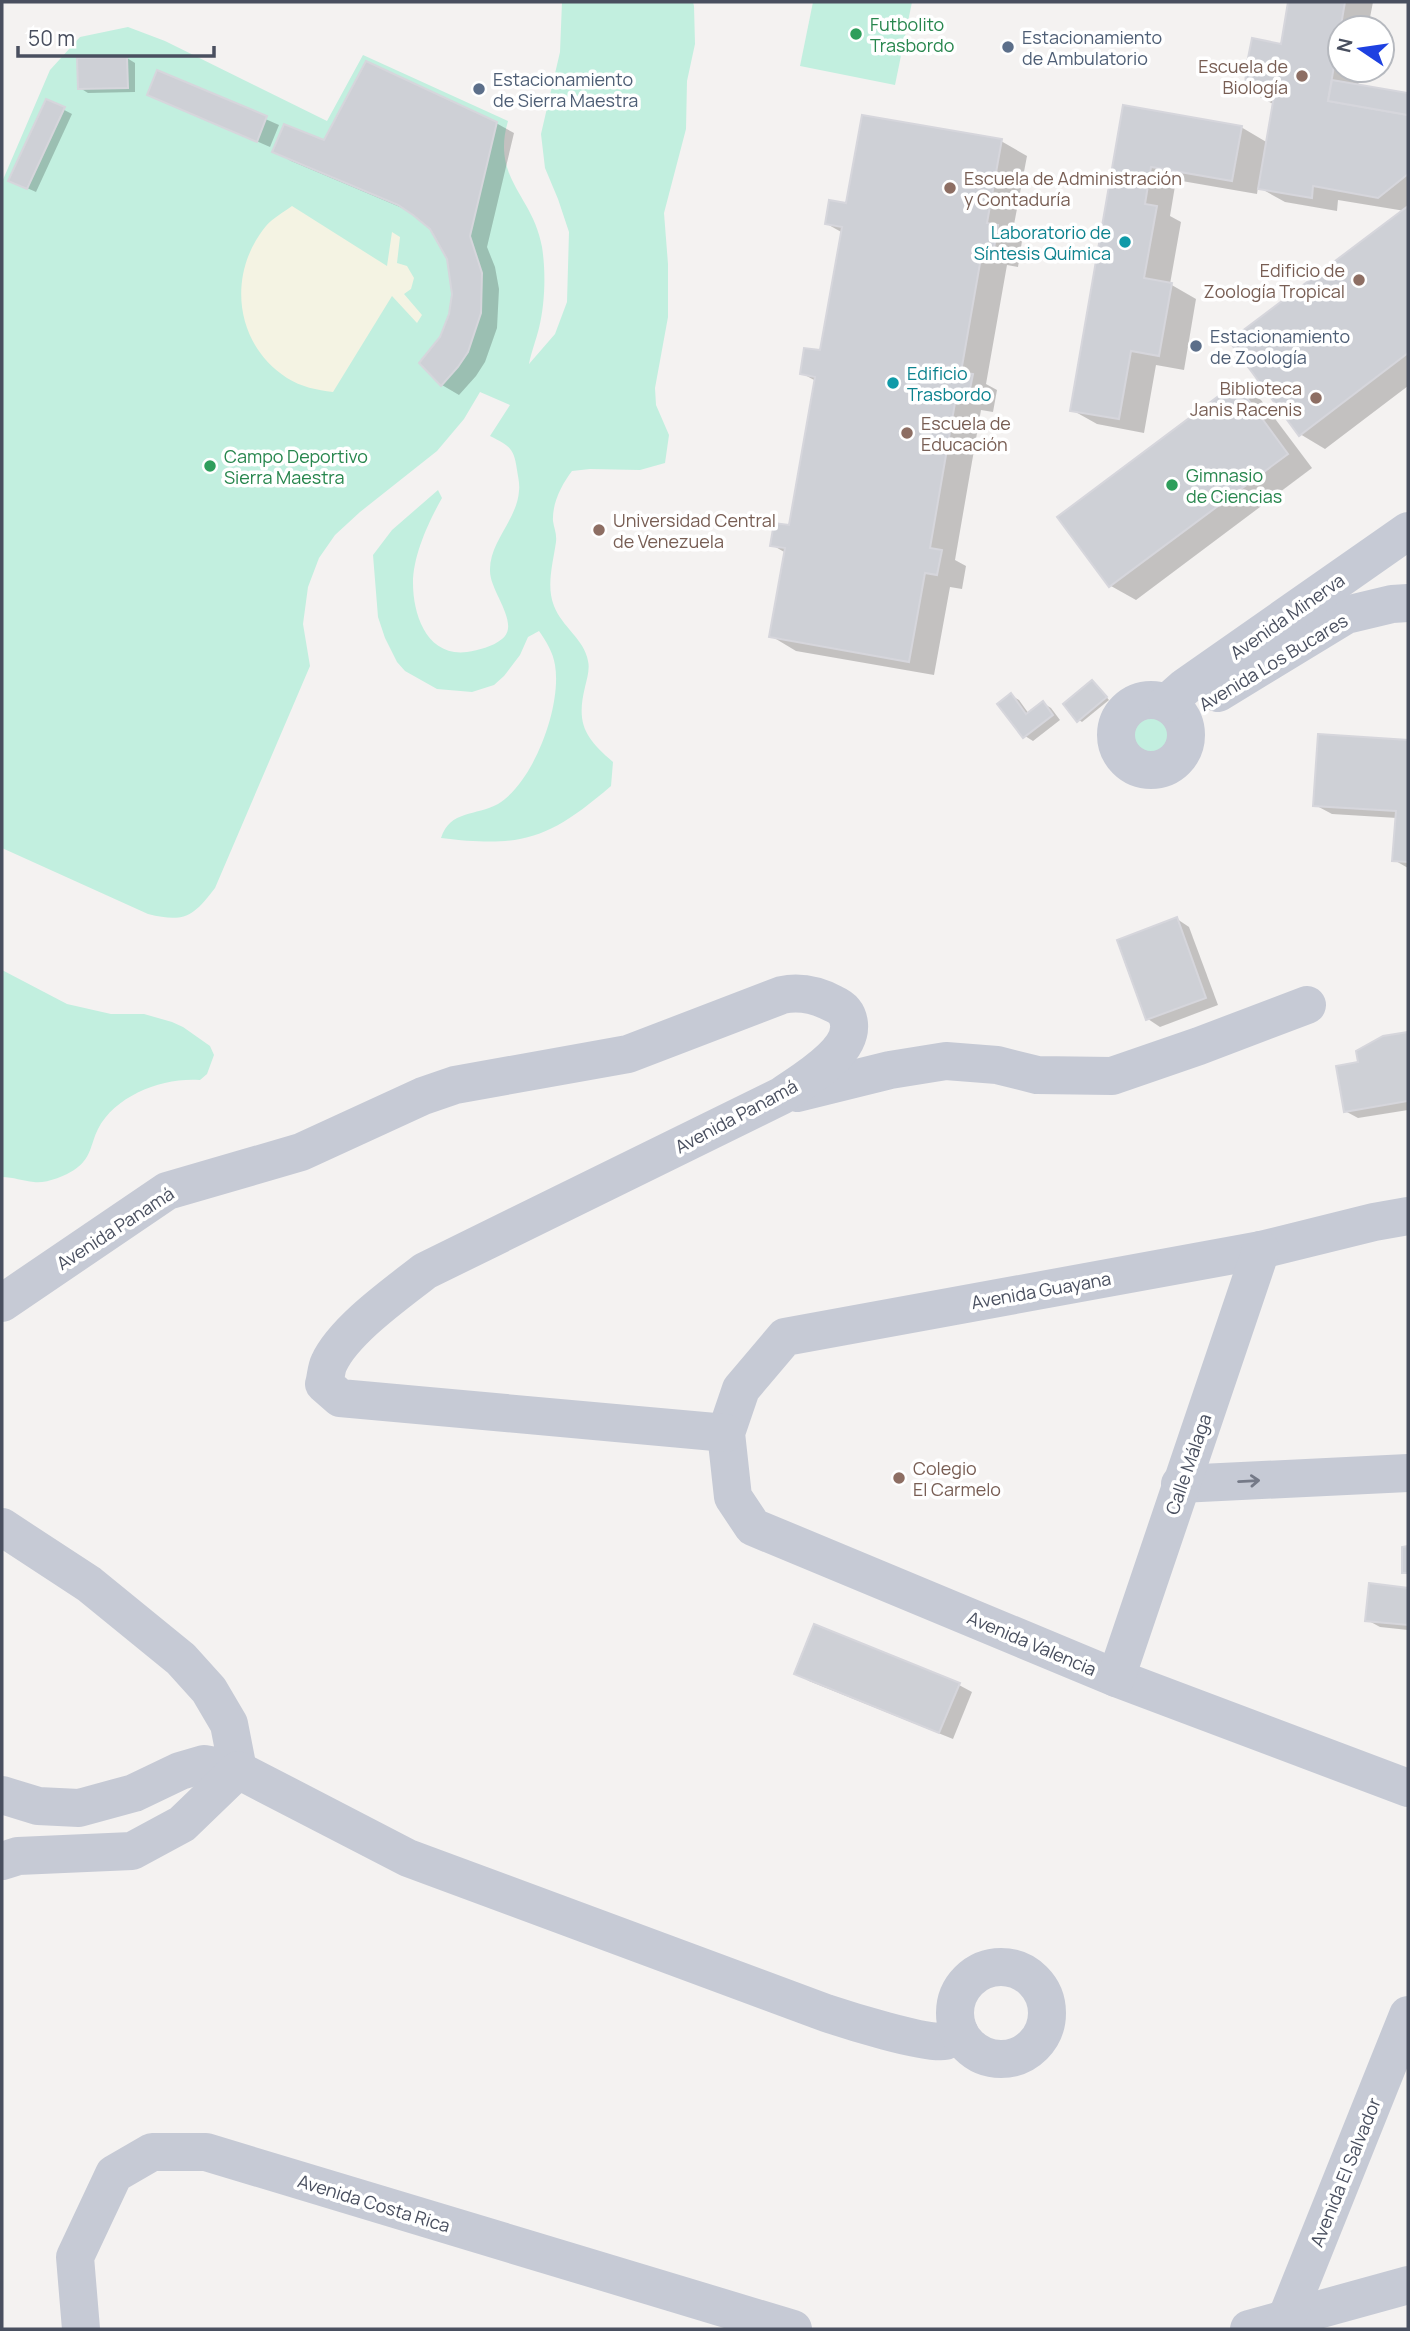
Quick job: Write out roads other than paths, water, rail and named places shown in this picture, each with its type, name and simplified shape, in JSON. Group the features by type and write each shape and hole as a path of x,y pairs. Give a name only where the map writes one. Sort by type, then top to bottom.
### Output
{"street":[{"name":"Avenida Minerva","path":"1175,711 1185,687 1408,531"},
{"name":"Avenida Los Bucares","path":"1175,711 1202,703 1346,615 1408,603"},
{"name":"Avenida Panamá","path":"2,1303 167,1191 301,1152 454,1084 628,1054 793,993 816,996 840,1007 848,1016 850,1029 849,1036 839,1052 823,1067 781,1096 425,1271 349,1335 329,1362 324,1384 340,1398 726,1433"},
{"path":"781,1096 817,1090 890,1069 946,1061 997,1065 1037,1075 1112,1076 1307,1005"},
{"name":"Avenida Guayana","path":"726,1433 741,1389 785,1337 1261,1250 1408,1216"},
{"name":"Calle Málaga","path":"1116,1678 1261,1250"},
{"name":"Avenida Valencia","path":"726,1433 733,1497 753,1527 1116,1678 1408,1788"},
{"path":"1180,1484 1408,1473"},
{"path":"2,1527 89,1584 181,1659 209,1690 229,1724 238,1770"},
{"path":"2,1795 38,1806 79,1808 134,1793 180,1771 204,1764 238,1770 408,1858 813,2008 871,2027 929,2040 944,2041 959,2032"},
{"path":"2,1861 18,1856 132,1851 182,1824 238,1770"},
{"name":"Avenida El Salvador","path":"1284,2325 1408,2015"},
{"name":"Avenida Costa Rica","path":"81,2329 75,2257 114,2174 152,2152 206,2152 745,2323 793,2329"},
{"path":"1249,2329 1284,2325 1408,2285"}],"place":[{"name":"Futbolito Trasbordo","path":"856,34"},
{"name":"Estacionamiento de Ambulatorio","path":"1008,47"},
{"name":"Escuela de Biología","path":"1302,76"},
{"name":"Estacionamiento de Sierra Maestra","path":"479,89"},
{"name":"Escuela de Administración y Contaduría","path":"950,188"},
{"name":"Laboratorio de Síntesis Química","path":"1125,242"},
{"name":"Edificio de Zoología Tropical","path":"1359,280"},
{"name":"Estacionamiento de Zoología","path":"1196,346"},
{"name":"Edificio Trasbordo","path":"893,383"},
{"name":"Biblioteca Janis Racenis","path":"1316,398"},
{"name":"Escuela de Educación","path":"907,433"},
{"name":"Campo Deportivo Sierra Maestra","path":"210,466"},
{"name":"Gimnasio de Ciencias","path":"1172,485"},
{"name":"Universidad Central de Venezuela","path":"599,530"},
{"name":"Colegio El Carmelo","path":"899,1478"}]}
